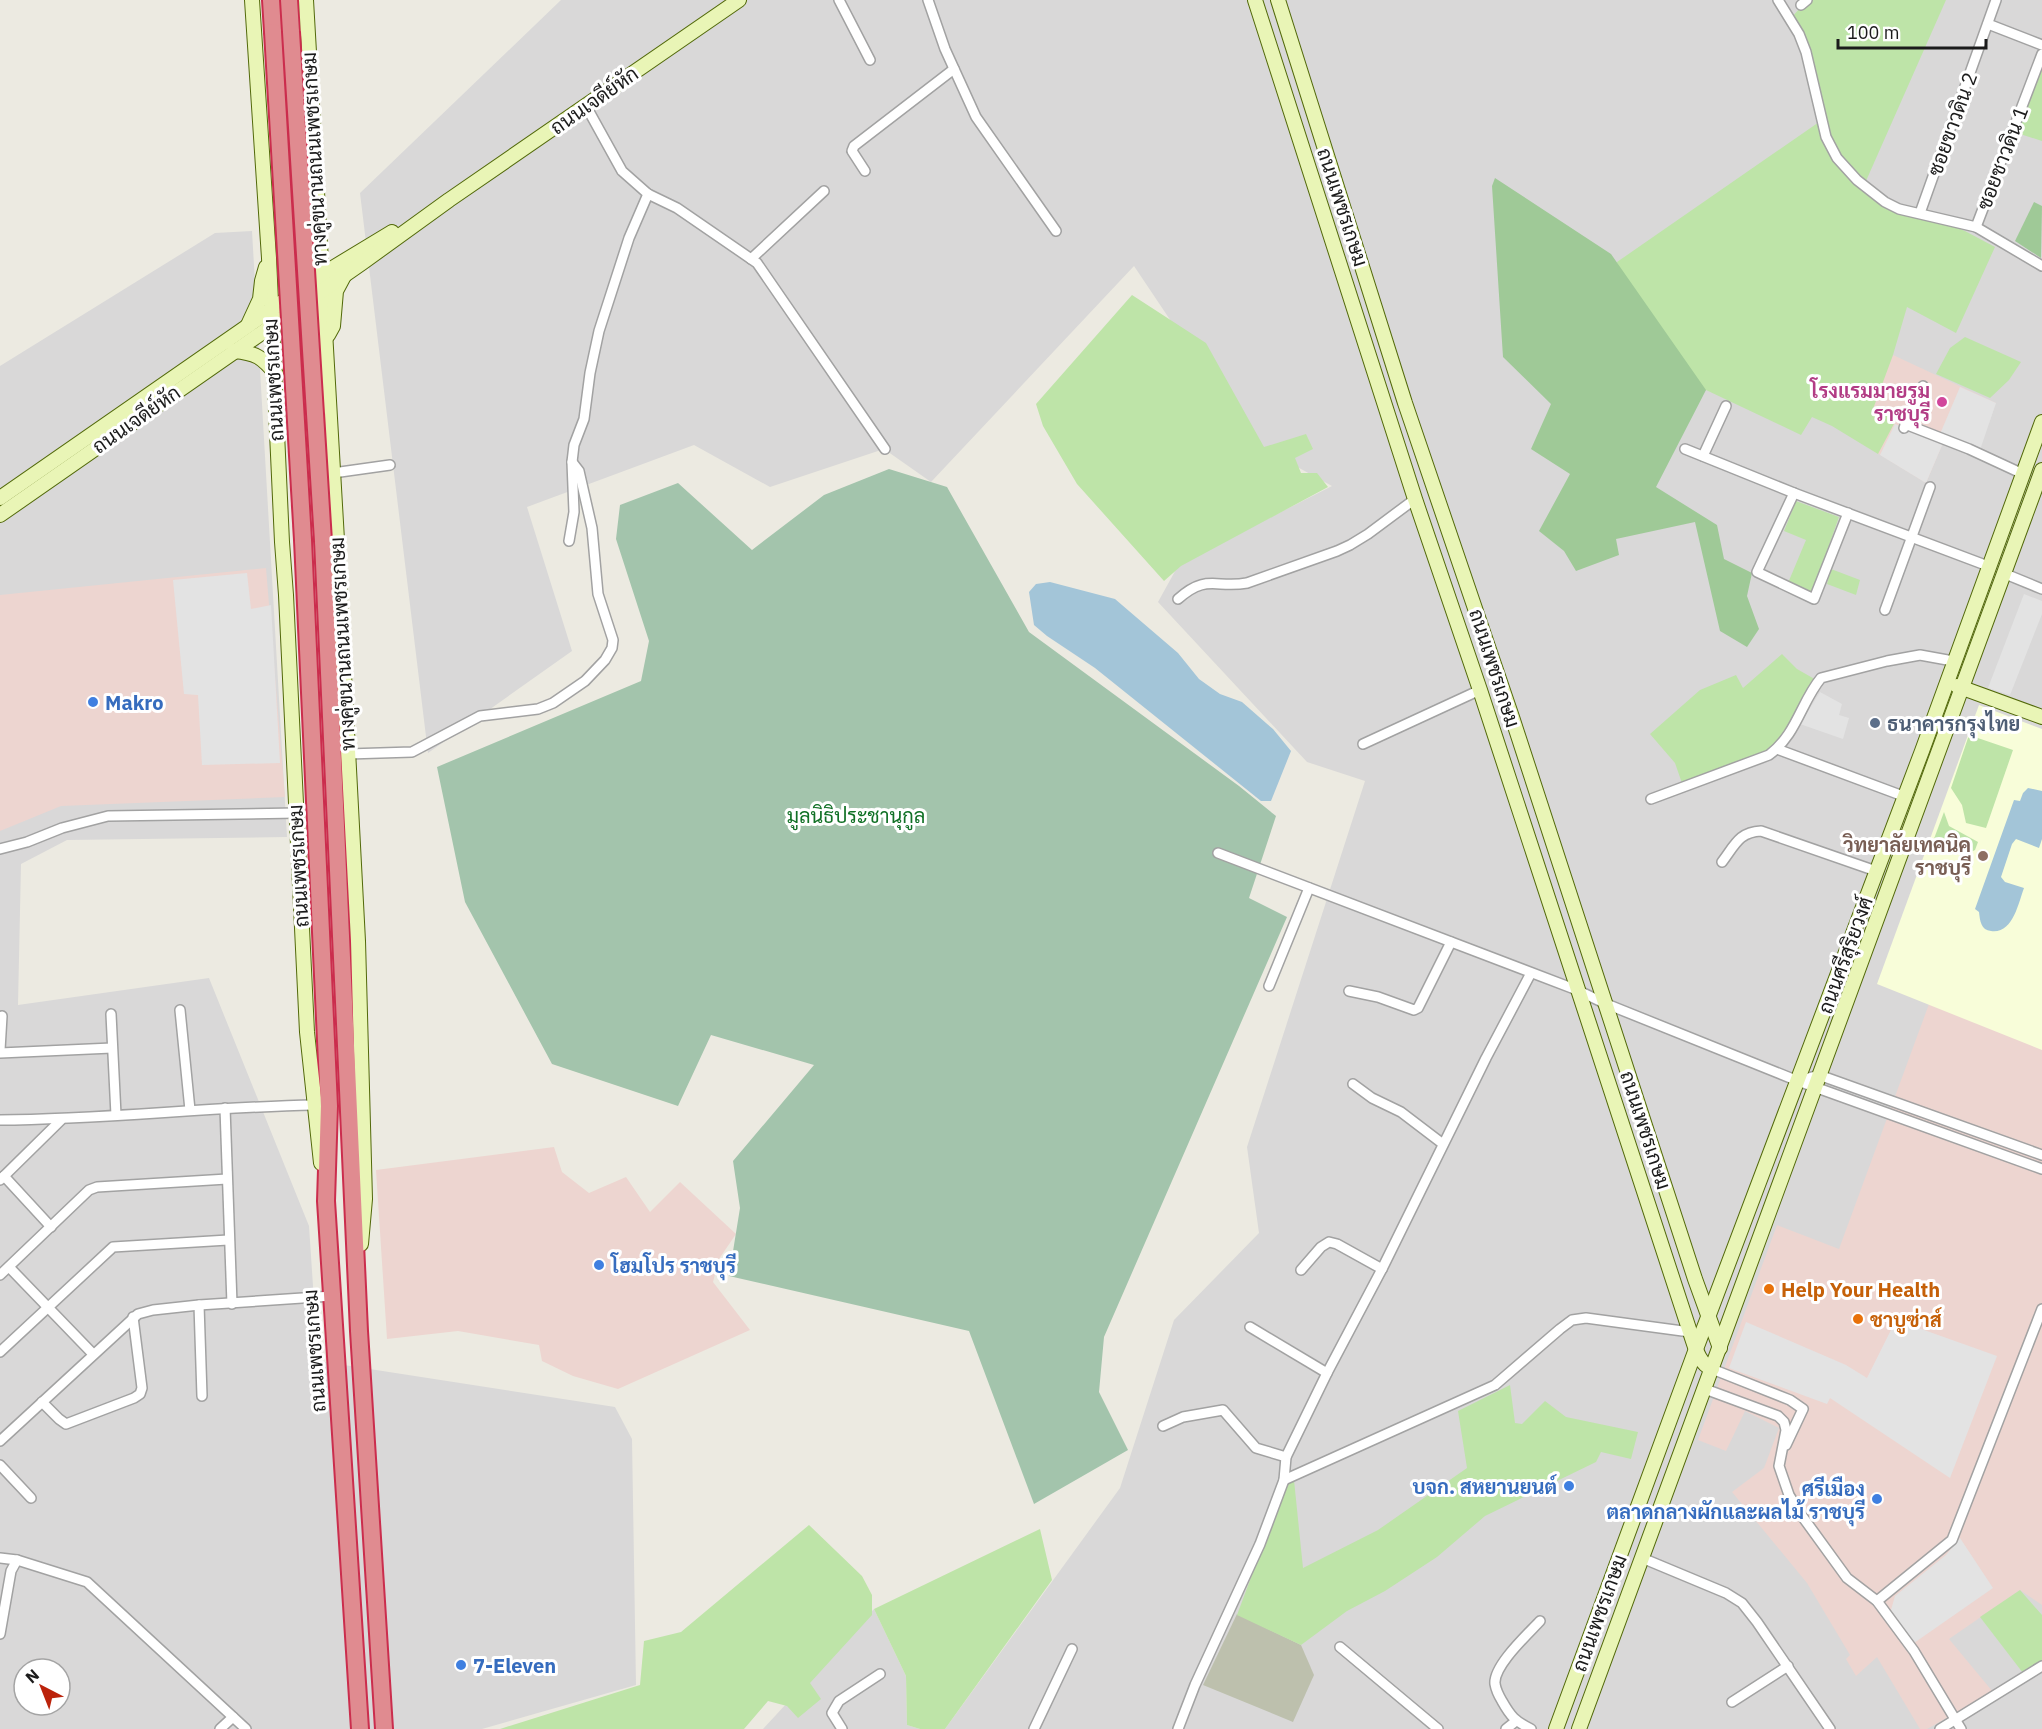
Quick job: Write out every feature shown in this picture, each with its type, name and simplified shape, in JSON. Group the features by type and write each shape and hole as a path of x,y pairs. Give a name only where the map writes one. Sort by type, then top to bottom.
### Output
{"highway":[{"name":"ถนนเพชรเกษม","path":"271,0 303,540 329,1106 326,1201 360,1729"},
{"name":"ถนนเพชรเกษม","path":"289,0 323,541 357,1288 384,1729"}],"main road":[{"path":"252,0 276,374 282,542 308,1032 326,1201"},
{"name":"ทางคู่ขนานถนนเพชรเกษม","path":"306,0 358,941 365,1199 357,1288"},
{"name":"ถนนเจดีย์หัก","path":"0,515 448,200 739,0"},
{"name":"ถนนเพชรเกษม","path":"1255,0 1415,499 1480,690 1689,1332 1704,1365 1712,1369 1579,1729"},
{"name":"ถนนเพชรเกษม","path":"1278,0 1410,417 1512,717 1604,1003 1720,1348"},
{"name":"ถนนเจดีย์หัก","path":"0,498 321,275 448,200"},
{"path":"319,235 331,253 348,258"},
{"path":"247,327 260,299 262,281 269,258"},
{"path":"325,342 333,326 336,291 345,274"},
{"path":"234,351 249,352 260,357 276,374"},
{"path":"1392,424 1410,417"},
{"name":"ถนนศรีสุริยวงศ์","path":"1696,1349 1947,682 2042,422"},
{"name":"ถนนศรีสุริยวงศ์","path":"1712,1369 2042,470"},
{"path":"1988,566 2003,573"},
{"path":"1947,682 2042,717"},
{"name":"ถนนเพชรเกษม","path":"1556,1729 1696,1349"}],"street":[{"path":"839,0 870,60"},
{"path":"928,0 945,49 976,117 1056,231"},
{"path":"1778,0 1799,34 1806,52 1826,137 1837,158 1857,180 1885,202 1899,209 1976,227 2042,266"},
{"name":"ซอยขาวดิน 2","path":"1920,213 1996,0"},
{"path":"1988,24 2042,45"},
{"name":"ซอยชาวดิน 1","path":"1976,227 2042,54"},
{"path":"866,171 852,151 854,146 954,69"},
{"path":"586,106 622,171 648,194 677,208 758,263 885,449"},
{"path":"751,259 824,191"},
{"path":"568,541 574,512 572,462 574,445 584,419 598,330 629,238 648,194"},
{"path":"1923,386 1905,426 1965,446 2023,474"},
{"path":"1703,456 1726,406"},
{"path":"1685,449 1988,566"},
{"path":"348,753 412,752 480,716 538,709 553,703 585,681 605,660 612,648 613,640 598,594 592,528 587,505 579,471 572,462"},
{"path":"333,473 390,465"},
{"path":"1885,610 1930,487"},
{"path":"1794,493 1757,572 1814,599 1848,513"},
{"path":"1178,598 1197,585 1247,583 1337,551 1368,534 1415,499"},
{"path":"2003,573 2042,589"},
{"path":"1651,799 1769,755 1777,749 1798,721 1821,678 1920,655 1953,661"},
{"path":"1363,744 1480,690"},
{"path":"1777,749 1903,796"},
{"path":"0,849 27,842 62,828 108,816 297,813"},
{"path":"1722,862 1742,836 1749,831 1761,831 1875,871"},
{"path":"1218,853 1577,990 1798,1081 1817,1081 2042,1155"},
{"path":"1269,986 1309,888"},
{"path":"1349,991 1378,997 1414,1010 1418,1008 1451,942"},
{"path":"1178,1729 1195,1685 1260,1544 1284,1480 1286,1457 1531,973"},
{"path":"180,1010 190,1110"},
{"path":"111,1014 116,1115"},
{"path":"2,1016 0,1052 112,1048"},
{"path":"1817,1081 1988,1150 2042,1169"},
{"path":"1353,1084 1372,1098 1401,1112 1443,1144"},
{"path":"0,1120 61,1120 190,1110 314,1105"},
{"path":"225,1108 232,1304"},
{"path":"51,1227 2,1178 61,1120"},
{"path":"1988,1150 1993,1137"},
{"path":"0,1275 89,1190 97,1187 226,1179"},
{"path":"0,1352 113,1247 228,1240"},
{"path":"1301,1270 1321,1247 1329,1242 1337,1244 1382,1269"},
{"path":"9,1267 93,1354"},
{"path":"0,1441 133,1317 153,1310 199,1305 332,1296"},
{"path":"199,1305 202,1396"},
{"path":"1877,1601 1952,1540 2042,1309"},
{"path":"42,1402 66,1424 140,1394 142,1388 133,1317"},
{"path":"1284,1480 1495,1385 1572,1320 1586,1318 1689,1332"},
{"path":"1250,1327 1327,1373"},
{"path":"1712,1369 1790,1400 1803,1409 1787,1444 1782,1449"},
{"path":"1705,1389 1778,1416 1784,1422 1786,1430 1779,1466 1781,1477 1802,1516 1846,1578 1877,1601 1914,1652 1961,1729"},
{"path":"1163,1426 1183,1418 1223,1410 1256,1448 1286,1457"},
{"path":"0,1465 32,1498"},
{"path":"0,1558 17,1560 87,1582 246,1729"},
{"path":"1642,1558 1735,1598 1757,1622 1830,1729"},
{"path":"0,1634 11,1571 17,1560"},
{"path":"1531,1729 1516,1721 1498,1694 1495,1682 1499,1668 1540,1621"},
{"path":"1340,1647 1438,1729"},
{"path":"1034,1729 1072,1649"},
{"path":"1732,1702 1788,1666"},
{"path":"1940,1729 2042,1666"},
{"path":"842,1729 832,1713 839,1701 880,1674"},
{"path":"220,1729 233,1717"},
{"path":"1506,1729 1516,1721"}],"shaded area":[{"path":"561,0 2042,0 2042,1729 945,1729 1120,1488 1174,1320 1259,1233 1247,1147 1365,781 1307,762 1158,602 1179,564 1332,486 1252,442 1134,266 931,482 884,449 770,487 694,445 527,507 572,651 428,753 360,193"},
{"path":"252,231 287,837 67,840 21,864 18,1005 209,978 309,1226 318,1361 615,1407 632,1439 636,1685 482,1729 0,1729 0,366 215,233"},
{"name":"โรงแรมมายรูม ราชบุรี","path":"1893,355 1996,403 1943,443 1926,483 1856,440"},
{"path":"1960,387 1996,403 1980,450 1940,434"},
{"path":"1895,424 1943,443 1926,483 1880,455"},
{"path":"266,568 285,797 61,806 0,831 0,595"},
{"path":"247,573 251,609 271,605 280,763 202,765 198,695 184,694 173,580"},
{"path":"2024,594 2042,601 2042,614 2010,695 1988,688"},
{"path":"1820,692 1842,704 1839,715 1849,718 1843,739 1800,724"},
{"name":"วิทยาลัยเทคนิค ราชบุรี","path":"1979,705 2042,729 2042,1050 1877,984"},
{"path":"1929,1004 2042,1049 2042,1605 2020,1590 1949,1639 1993,1692 1927,1729 1920,1729 1877,1657 1856,1676 1846,1659 1850,1655 1807,1583 1732,1492 1764,1468 1779,1428 1745,1411 1726,1451 1698,1440 1777,1225 1839,1249"},
{"path":"554,1147 562,1172 589,1193 626,1177 650,1212 680,1182 736,1234 719,1259 713,1282 750,1330 618,1389 573,1376 542,1361 539,1345 458,1331 387,1339 376,1170"},
{"path":"1896,1320 1997,1356 1950,1478 1830,1398 1827,1404 1729,1368 1746,1322 1846,1365 1867,1378"},
{"path":"1960,1538 1993,1588 1914,1643 1891,1610 1895,1596 1946,1555"},
{"path":"874,1609 906,1676 907,1725 920,1729 763,1729"},
{"path":"1237,1614 1301,1645 1314,1675 1293,1722 1203,1685"}],"green space":[{"path":"1807,0 1946,0 1862,190 1965,231 1995,247 1956,333 1907,307 1893,355 1873,409 1896,420 1878,454 1832,426 1812,417 1801,435 1706,390 1640,393 1617,262 1822,120 1792,17"},
{"path":"2042,69 2042,141 2017,133"},
{"path":"1495,178 1611,254 1706,390 1656,487 1717,525 1724,559 1752,573 1747,596 1759,629 1747,647 1720,631 1695,522 1616,539 1619,555 1576,571 1564,551 1539,531 1570,474 1531,449 1551,404 1503,357 1492,186"},
{"path":"2034,202 2042,206 2041,258 2015,241"},
{"path":"1132,295 1206,343 1264,447 1306,434 1313,449 1295,458 1301,473 1317,473 1328,487 1181,566 1164,581 1077,484 1043,426 1036,404"},
{"path":"1965,337 2021,362 2009,380 1990,398 1936,374 1950,348"},
{"name":"มูลนิธิประชานุกูล","path":"889,469 947,487 1029,632 1239,786 1276,816 1249,898 1287,917 1104,1337 1099,1392 1128,1450 1034,1504 969,1331 729,1276 740,1208 733,1161 814,1065 711,1035 678,1106 552,1064 465,902 437,767 641,681 649,641 616,539 620,505 678,483 752,550 824,495"},
{"path":"1796,501 1839,517 1812,594 1788,583 1806,540 1784,531"},
{"path":"1831,569 1860,580 1856,595 1827,584"},
{"path":"1782,654 1797,669 1818,681 1777,749 1683,786 1675,763 1650,734 1700,690 1736,675 1743,688"},
{"path":"1969,735 2013,750 1986,828 1966,823 1962,805 1951,788"},
{"path":"1944,812 1949,826 1978,842 1975,850 1969,853 1943,843 1929,852"},
{"path":"1510,1385 1515,1423 1522,1424 1545,1401 1566,1417 1638,1432 1631,1459 1601,1452 1596,1462 1485,1516 1437,1557 1385,1591 1347,1611 1301,1645 1237,1615 1286,1484 1294,1480 1303,1568 1378,1530 1467,1468 1458,1411"},
{"path":"809,1525 862,1576 872,1595 872,1615 810,1683 821,1699 798,1718 787,1706 768,1701 744,1729 500,1729 640,1685 644,1641 681,1632"},
{"path":"1040,1529 1052,1580 945,1729 920,1729 907,1725 906,1676 874,1609"},
{"path":"2020,1590 2042,1615 2042,1662 2023,1673 1980,1617"}],"water":[{"path":"1050,582 1115,599 1178,653 1199,679 1220,694 1242,702 1273,729 1291,751 1271,801 1261,801 1095,668 1034,625 1029,592 1036,584"},
{"path":"2028,788 2042,791 2042,839 2039,848 2016,839 2012,844 2001,877 2005,882 2024,888 2010,923 1998,931 1991,931 1985,929 1979,912 1975,909 2014,800 2020,801"}],"place":[{"name":"โรงแรมมายรูม ราชบุรี","path":"1942,402"},
{"name":"Makro","path":"93,702"},
{"name":"ธนาคารกรุงไทย","path":"1875,723"},
{"name":"วิทยาลัยเทคนิค ราชบุรี","path":"1983,856"},
{"name":"โฮมโปร ราชบุรี","path":"599,1265"},
{"name":"Help Your Health","path":"1769,1289"},
{"name":"ชาบูซ่าส์","path":"1858,1319"},
{"name":"บจก. สหยานยนต์","path":"1569,1486"},
{"name":"ศรีเมือง ตลาดกลางผักและผลไม้ ราชบุรี","path":"1877,1499"},
{"name":"7-Eleven","path":"461,1665"}]}
